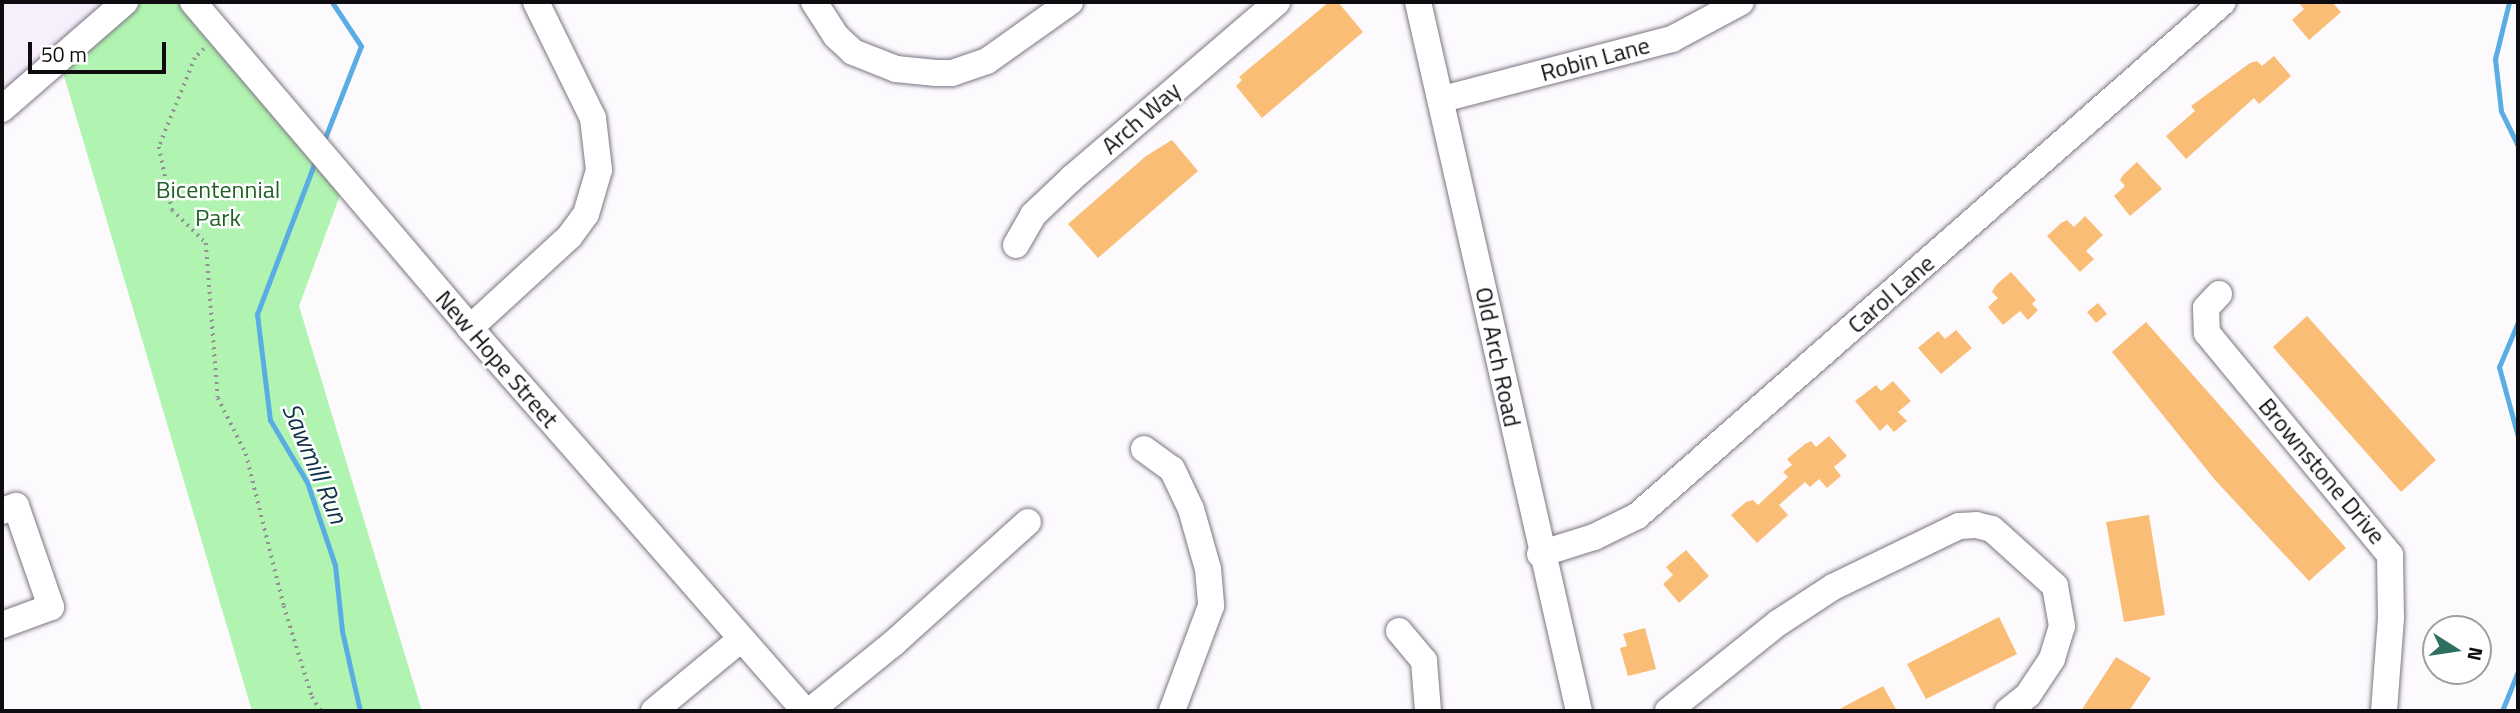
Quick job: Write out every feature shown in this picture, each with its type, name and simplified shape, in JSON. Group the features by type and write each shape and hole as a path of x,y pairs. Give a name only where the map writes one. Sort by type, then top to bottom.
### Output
{"street":[{"path":"2,109 124,2"},
{"name":"New Hope Street","path":"193,2 470,328 807,711"},
{"path":"470,328 570,236 586,214 599,170 593,118 536,2"},
{"path":"814,2 836,36 853,52 897,69 936,73 952,73 987,61 1070,2"},
{"name":"Arch Way","path":"1016,245 1033,215 1072,178 1277,2"},
{"name":"Old Arch Road","path":"1418,2 1443,99 1540,554 1579,711"},
{"name":"Robin Lane","path":"1443,99 1672,39 1741,2"},
{"name":"Carol Lane","path":"1540,554 1594,537 1637,516 2223,2"},
{"name":"Brownstone Drive","path":"2219,294 2206,308 2207,333 2390,555 2391,618 2384,711"},
{"path":"1144,449 1172,469 1191,509 1208,569 1211,606 1172,711"},
{"path":"2,511 16,506 51,607 2,625"},
{"path":"807,711 895,642 1028,522"},
{"path":"1668,711 1778,623 1833,587 1959,526 1993,529 2031,561 2055,586 2062,626 2052,659 2028,695 2008,711"},
{"path":"1399,631 1424,661 1428,711"},
{"path":"654,711 741,639"}],"path":[{"path":"204,49 195,58 159,147 172,210 206,243 218,398 246,454 284,606 312,697 321,711"}],"shaded area":[{"path":"2,2 125,2 2,109"}],"green space":[{"name":"Bicentennial Park","path":"125,2 193,2 345,182 299,306 422,711 252,711 59,59"}],"building":[{"path":"1329,2 1338,2 1363,32 1262,118 1236,86 1242,80 1239,77"},
{"path":"2298,2 2332,2 2341,12 2309,40 2292,20 2304,9"},
{"path":"2274,56 2291,76 2259,104 2254,98 2186,159 2166,136 2195,111 2191,106 2250,63 2257,61 2262,66"},
{"path":"1172,140 1198,171 1098,258 1068,224 1146,156"},
{"path":"2137,162 2162,189 2130,216 2114,196 2125,186 2120,180 2123,175"},
{"path":"2085,216 2103,235 2086,251 2094,259 2080,272 2047,236 2061,223 2067,220 2074,227"},
{"path":"2011,272 2036,300 2032,304 2038,310 2028,320 2020,311 2003,325 1988,307 1998,298 1992,292 1996,285"},
{"path":"2098,303 2107,314 2096,323 2087,312"},
{"path":"2307,316 2436,460 2401,492 2273,347"},
{"path":"2146,322 2346,548 2309,581 2215,480 2112,352"},
{"path":"1956,330 1972,348 1941,374 1918,348 1938,331 1945,339"},
{"path":"1893,381 1911,401 1898,412 1907,421 1894,432 1887,424 1880,431 1855,401 1876,385 1881,391"},
{"path":"1829,436 1847,456 1834,467 1841,476 1827,488 1819,479 1810,487 1805,482 1779,505 1788,515 1757,543 1731,515 1746,502 1753,500 1758,505 1788,477 1783,472 1792,465 1787,459 1805,444 1811,441 1816,447"},
{"path":"2149,515 2165,615 2124,622 2106,522"},
{"path":"1686,550 1709,576 1679,603 1663,584 1673,575 1666,567"},
{"path":"1999,617 2017,654 1926,699 1907,664"},
{"path":"1645,628 1656,669 1628,676 1620,648 1627,646 1623,634"},
{"path":"2116,657 2151,678 2129,711 2081,711"},
{"path":"1883,686 1897,711 1836,711 1864,696"}],"waterway":[{"name":"Sawmill Run","path":"323,143 361,46 332,2"},
{"path":"2509,2 2495,59 2501,111 2518,146"},
{"name":"Sawmill Run","path":"316,159 257,314 270,420 307,482 335,565 342,631 360,711"},
{"path":"2518,322 2499,367 2518,437"},
{"path":"2502,711 2518,671"}]}
